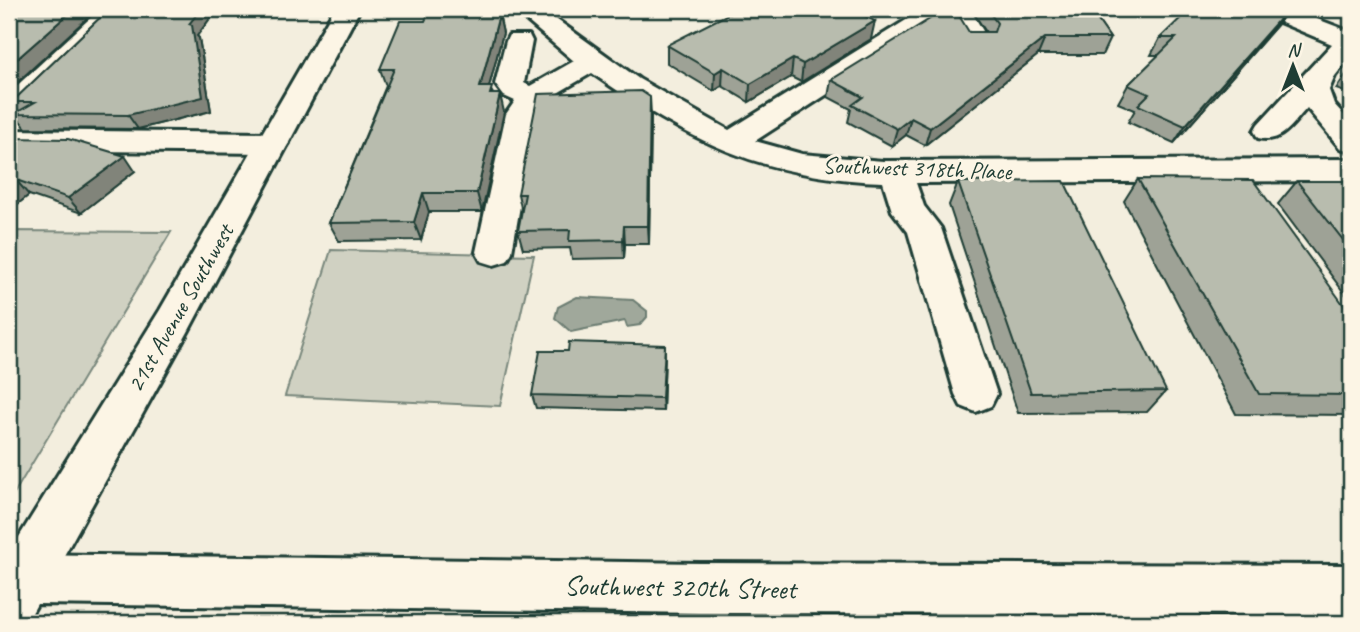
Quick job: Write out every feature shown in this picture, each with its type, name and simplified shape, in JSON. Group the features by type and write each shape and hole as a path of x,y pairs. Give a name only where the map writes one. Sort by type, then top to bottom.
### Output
{"street":[{"path":"9,109 115,9"},
{"name":"21st Avenue Southwest","path":"13,587 174,321 346,9"},
{"name":"Southwest 318th Place","path":"526,9 594,61 668,108 732,142 790,162 844,170 896,172 1351,170"},
{"path":"732,142 941,9"},
{"path":"957,9 976,41"},
{"path":"1269,9 1350,41 1269,131"},
{"path":"866,22 897,37"},
{"path":"519,41 509,84 514,90 532,97"},
{"path":"494,252 521,114 532,97 594,61"},
{"path":"1314,82 1315,100 1319,107 1351,141"},
{"path":"9,140 273,143"},
{"path":"1233,170 1257,203"},
{"path":"896,172 909,211 924,228 976,394"},
{"name":"Southwest 320th Street","path":"13,587 1351,590"}],"shaded area":[{"path":"9,231 171,232 9,502"},
{"path":"331,250 534,255 500,406 285,396"},
{"path":"577,297 633,300 647,311 647,317 640,325 627,327 625,321 571,332 555,318 558,307"}],"building":[{"path":"9,9 74,9 9,66"},
{"path":"109,9 201,9 189,24 192,25 203,97 128,115 14,114 35,102 12,102"},
{"path":"738,9 850,9 875,21 803,64 793,59 750,84 723,68 715,73 667,45"},
{"path":"946,9 955,9 969,32 994,32 997,23 987,9 1090,9 1110,38 1045,38 930,128 911,118 897,129 852,105 863,97 831,80"},
{"path":"1190,9 1288,9 1185,126 1138,105 1149,94 1128,85 1176,38 1160,38"},
{"path":"478,10 476,15 499,15 480,87 492,87 490,94 500,94 477,193 423,193 414,222 329,223 394,69 380,69 400,21 425,21 429,11"},
{"path":"641,91 650,97 648,226 624,226 623,240 569,241 570,230 518,231 525,194 518,194 538,94"},
{"path":"9,138 68,139 125,156 68,198 16,180 9,186"},
{"path":"1138,179 1253,180 1351,315 1351,395 1259,394"},
{"path":"1064,181 1166,391 1031,393 958,182"},
{"path":"1297,181 1351,181 1351,250"},
{"path":"569,342 665,345 662,398 532,395 540,351 568,351"}]}
